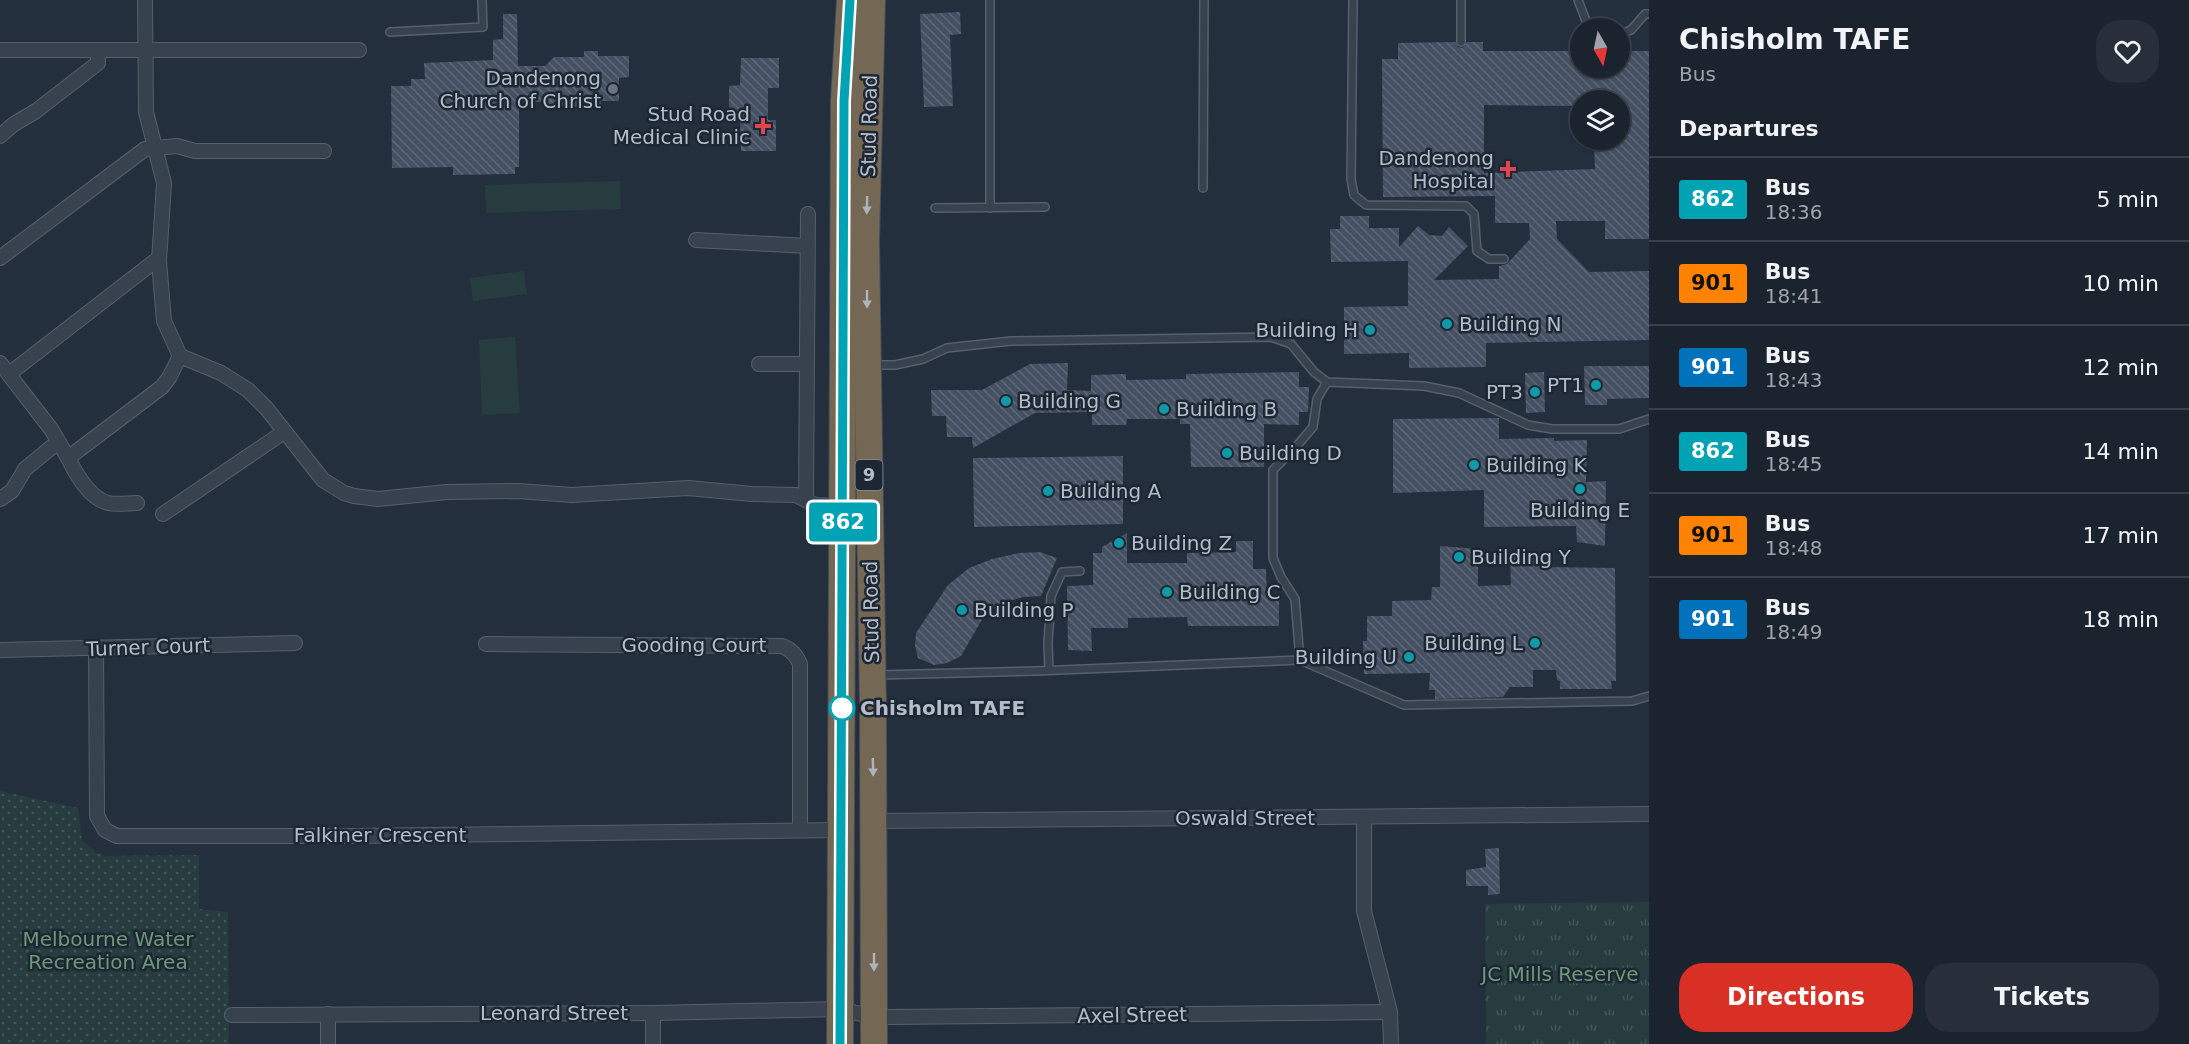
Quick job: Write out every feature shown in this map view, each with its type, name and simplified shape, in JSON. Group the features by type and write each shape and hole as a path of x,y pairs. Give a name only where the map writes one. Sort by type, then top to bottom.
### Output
{"highway":[{"name":"Stud Road","path":"840,1044 846,488 844,101 850,0"},
{"name":"Stud Road","path":"872,0 866,241 857,371 872,675 874,1044"},
{"name":"Oswald Street","path":"841,830 874,821"}],"street":[{"path":"144,0 146,112 164,183 159,258 164,321 171,340 180,356 234,380 258,399 322,480 344,493 366,498 398,498 447,492 518,491 572,495 688,488 752,494 796,495 806,498 815,505 846,488"},
{"path":"0,50 359,50"},
{"path":"0,136 98,63 98,51"},
{"path":"0,258 145,148 177,146 195,151 324,151"},
{"path":"806,498 808,214"},
{"path":"696,240 807,246"},
{"path":"137,503 108,503 94,496 75,471 51,429 4,368 159,258"},
{"path":"68,458 162,387 180,356"},
{"path":"759,364 806,364"},
{"path":"163,514 284,432"},
{"path":"0,499 12,491 25,468 58,442"},
{"name":"Turner Court","path":"0,650 296,643"},
{"name":"Gooding Court","path":"486,644 782,646 788,648 800,664 800,830"},
{"name":"Falkiner Crescent","path":"96,648 97,816 105,830 117,836 365,836 841,830"},
{"name":"Oswald Street","path":"874,821 1649,814"},
{"path":"1364,817 1364,911 1390,1012 1390,1044"},
{"name":"Leonard Street","path":"232,1015 653,1013 839,1009 874,1017"},
{"name":"Axel Street","path":"874,1017 1390,1012"},
{"path":"653,1013 653,1044"},
{"path":"328,1014 328,1044"}],"lane":[{"path":"390,32 483,27 482,0"},
{"path":"990,0 990,208"},
{"path":"1203,188 1204,0"},
{"path":"1353,0 1351,179 1354,195 1366,205 1466,206 1474,214 1476,251 1489,259 1504,259"},
{"path":"1461,0 1461,42"},
{"path":"1578,0 1585,18"},
{"path":"1630,30 1645,14 1649,14"},
{"path":"935,208 1045,207"},
{"path":"857,371 914,361 947,348 1011,341 1271,337 1291,344 1314,372 1327,382 1424,386 1459,393 1528,424 1552,429 1619,429 1649,419"},
{"path":"1300,660 1295,599 1281,577 1273,558 1273,470 1312,427 1317,399 1327,382"},
{"path":"1049,670 1051,596 1062,572 1080,571"},
{"path":"872,675 1300,660 1404,705 1632,700 1649,696"}],"green space":[{"path":"620,181 621,209 486,213 485,185"},
{"path":"524,271 527,294 473,301 470,278"},
{"path":"515,337 520,413 482,415 479,340"},
{"name":"Melbourne Water Recreation Area","path":"0,791 78,808 82,840 96,853 106,856 199,855 199,909 228,912 229,1044 0,1044"},
{"name":"JC Mills Reserve","path":"1649,902 1649,1044 1486,1044 1485,904"}],"building":[{"path":"960,12 961,34 950,35 953,106 924,107 920,14"},
{"path":"503,14 517,14 518,66 545,66 554,57 584,57 584,51 598,51 598,56 629,56 629,77 619,78 619,101 601,101 601,107 545,107 545,102 519,102 519,167 515,167 515,174 453,175 453,167 392,168 391,86 411,86 411,79 425,79 424,63 493,60 493,40 503,39"},
{"name":"Dandenong Hospital","path":"1455,42 1458,47 1462,48 1467,42 1483,42 1483,51 1570,51 1570,78 1630,78 1630,51 1649,51 1649,239 1605,239 1605,221 1556,221 1557,239 1589,272 1649,271 1649,340 1486,343 1486,367 1409,368 1409,353 1344,354 1344,307 1408,306 1408,261 1331,262 1330,229 1340,229 1340,216 1369,216 1369,228 1399,228 1399,247 1418,226 1429,235 1442,236 1449,227 1468,246 1434,280 1499,279 1499,266 1507,264 1530,239 1529,223 1495,223 1495,196 1383,197 1382,59 1398,59 1398,43","holes":["1570,90 1630,90 1630,150 1594,150 1595,169 1484,173 1484,105 1570,106"]},
{"path":"741,58 779,58 779,88 768,88 768,120 776,120 776,151 741,151 740,116 729,116 729,86 740,85"},
{"path":"1068,363 1067,390 1091,391 1091,375 1126,374 1126,380 1186,379 1186,374 1299,372 1299,387 1309,387 1308,412 1299,412 1299,425 1264,424 1264,467 1191,467 1190,424 1180,424 1180,419 1127,419 1126,425 1092,425 1092,412 1035,413 973,448 972,437 947,437 946,416 932,416 931,390 982,390 1030,364"},
{"path":"1584,366 1649,366 1649,398 1607,399 1607,405 1585,405"},
{"name":"PT3","path":"1544,372 1545,412 1526,413 1525,373"},
{"name":"Building K","path":"1499,418 1499,439 1587,440 1586,482 1606,481 1605,546 1577,542 1576,526 1484,527 1484,490 1393,493 1393,419"},
{"name":"Building A","path":"1123,456 1123,524 974,527 973,458"},
{"name":"Building C","path":"1127,533 1127,563 1187,563 1187,553 1236,552 1236,541 1253,541 1253,569 1266,569 1267,597 1279,597 1279,626 1188,626 1187,617 1128,618 1128,628 1091,628 1092,651 1068,650 1067,586 1093,585 1093,553 1102,553 1102,547"},
{"name":"Building L","path":"1440,546 1478,549 1478,586 1511,585 1510,554 1541,554 1541,567 1615,568 1616,681 1611,681 1612,689 1560,689 1556,670 1533,670 1533,687 1510,687 1503,697 1435,699 1435,690 1429,690 1430,673 1364,674 1363,641 1367,641 1367,616 1392,616 1392,601 1431,600 1432,587 1440,587"},
{"name":"Building P","path":"1040,552 1057,558 1041,596 1023,597 1002,603 984,616 961,656 947,663 934,665 918,658 915,646 916,633 948,585 969,568 992,559 1019,553"},
{"path":"1499,848 1500,894 1488,895 1488,886 1466,886 1466,870 1486,867 1485,849"}],"bus line":[{"name":"862","path":"840,1044 844,101 850,0"}],"place":[{"name":"Dandenong Church of Christ","path":"613,89"},
{"name":"Stud Road Medical Clinic","path":"763,126"},
{"name":"Dandenong Hospital","path":"1508,169"},
{"name":"Building N","path":"1447,324"},
{"name":"Building H","path":"1370,330"},
{"name":"PT1","path":"1596,385"},
{"name":"PT3","path":"1535,392"},
{"name":"Building G","path":"1006,401"},
{"name":"Building B","path":"1164,409"},
{"name":"Building D","path":"1227,453"},
{"name":"Building K","path":"1474,465"},
{"name":"Building E","path":"1580,489"},
{"name":"Building A","path":"1048,491"},
{"name":"Building Z","path":"1119,543"},
{"name":"Building Y","path":"1459,557"},
{"name":"Building C","path":"1167,592"},
{"name":"Building P","path":"962,610"},
{"name":"Building L","path":"1535,643"},
{"name":"Building U","path":"1409,657"},
{"name":"Chisholm TAFE","path":"842,708"}]}
